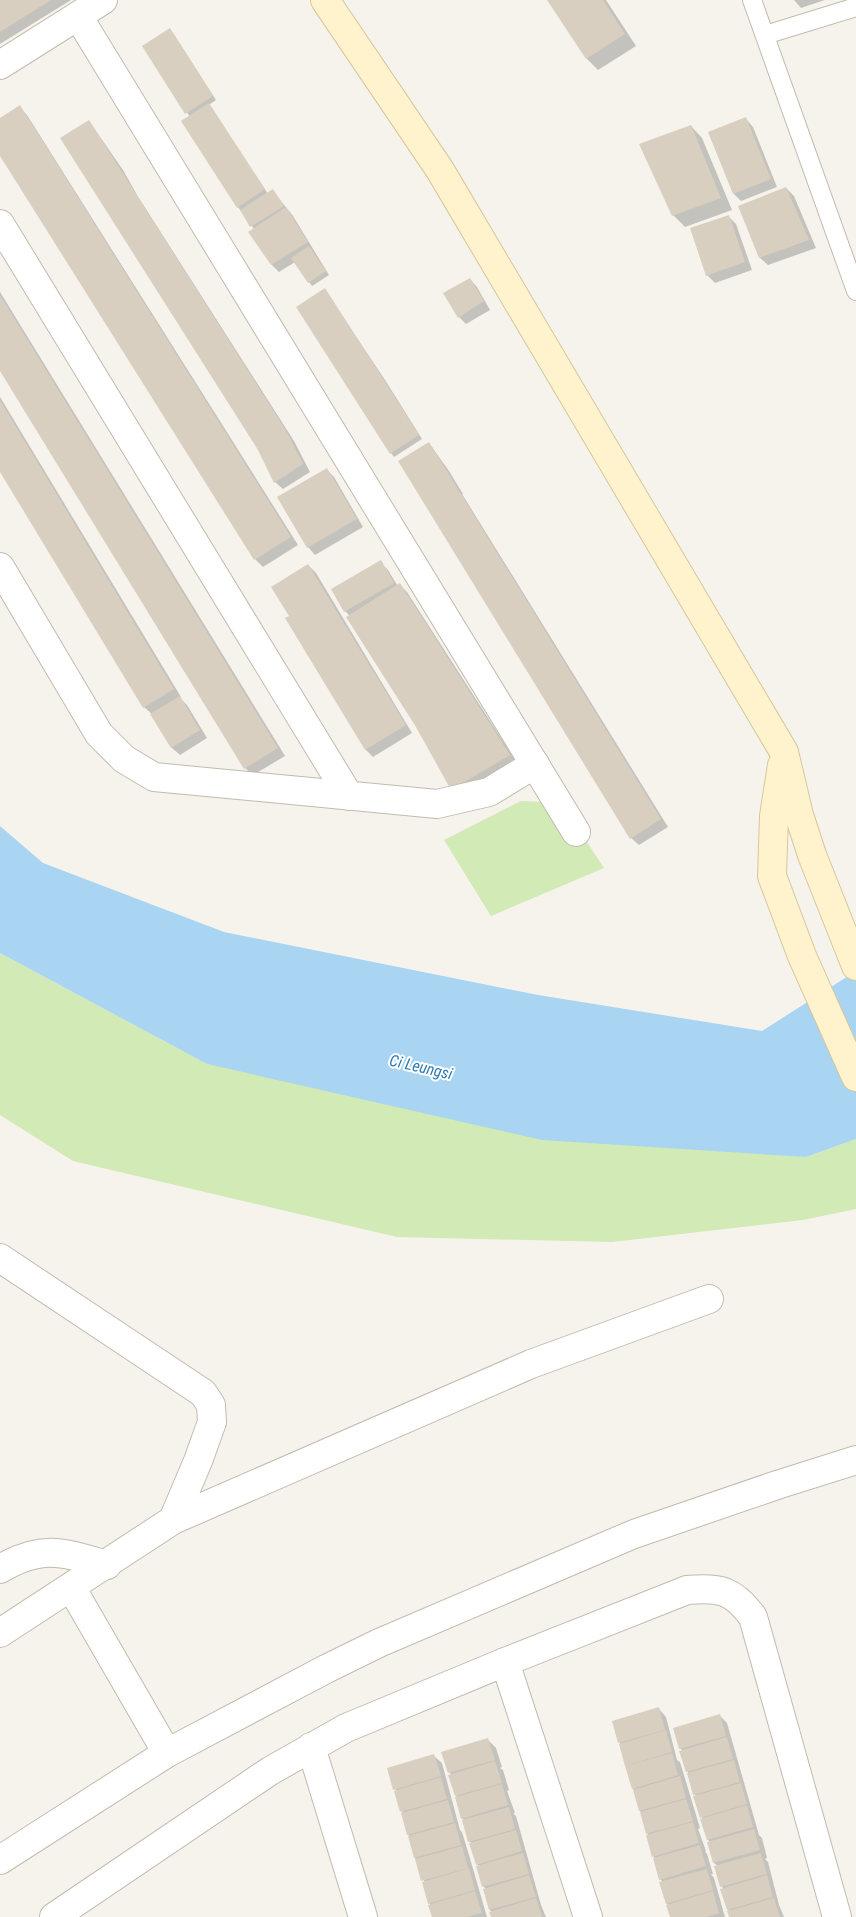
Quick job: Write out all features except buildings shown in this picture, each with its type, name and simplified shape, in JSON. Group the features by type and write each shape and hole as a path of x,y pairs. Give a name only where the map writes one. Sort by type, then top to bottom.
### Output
{"street":[{"path":"0,65 103,0"},
{"path":"325,0 440,170 784,752 799,815 856,966"},
{"path":"78,16 576,832"},
{"path":"0,224 349,796"},
{"path":"0,567 99,734 124,759 154,777 437,804 489,792 535,764"},
{"path":"784,752 774,816 772,876 802,956 856,1077"},
{"path":"0,1258 203,1393 211,1406 212,1422 174,1520"},
{"path":"0,1633 174,1520 531,1364 709,1299"},
{"path":"0,1860 167,1753 326,1669 379,1644 634,1534 705,1508 856,1460"},
{"path":"0,1569 18,1559 46,1552 67,1553 106,1565"},
{"path":"71,1587 167,1753"},
{"path":"54,1917 262,1776 346,1728 505,1662 687,1590 710,1588 729,1593 743,1604 753,1617 837,1917"},
{"path":"505,1662 588,1917"},
{"path":"311,1747 363,1917"}],"lane":[{"path":"752,0 856,291"},
{"path":"764,35 856,7"}],"green space":[{"path":"521,801 548,802 568,813 604,868 491,916 444,840"},
{"path":"0,953 207,1064 806,1157 856,1139 856,1209 803,1220 612,1242 397,1237 73,1161 0,1115"}],"water":[{"name":"Ci Leungsi","path":"0,826 43,863 224,932 538,995 762,1031 856,971 856,1139 806,1157 542,1140 207,1064 0,953"}]}
